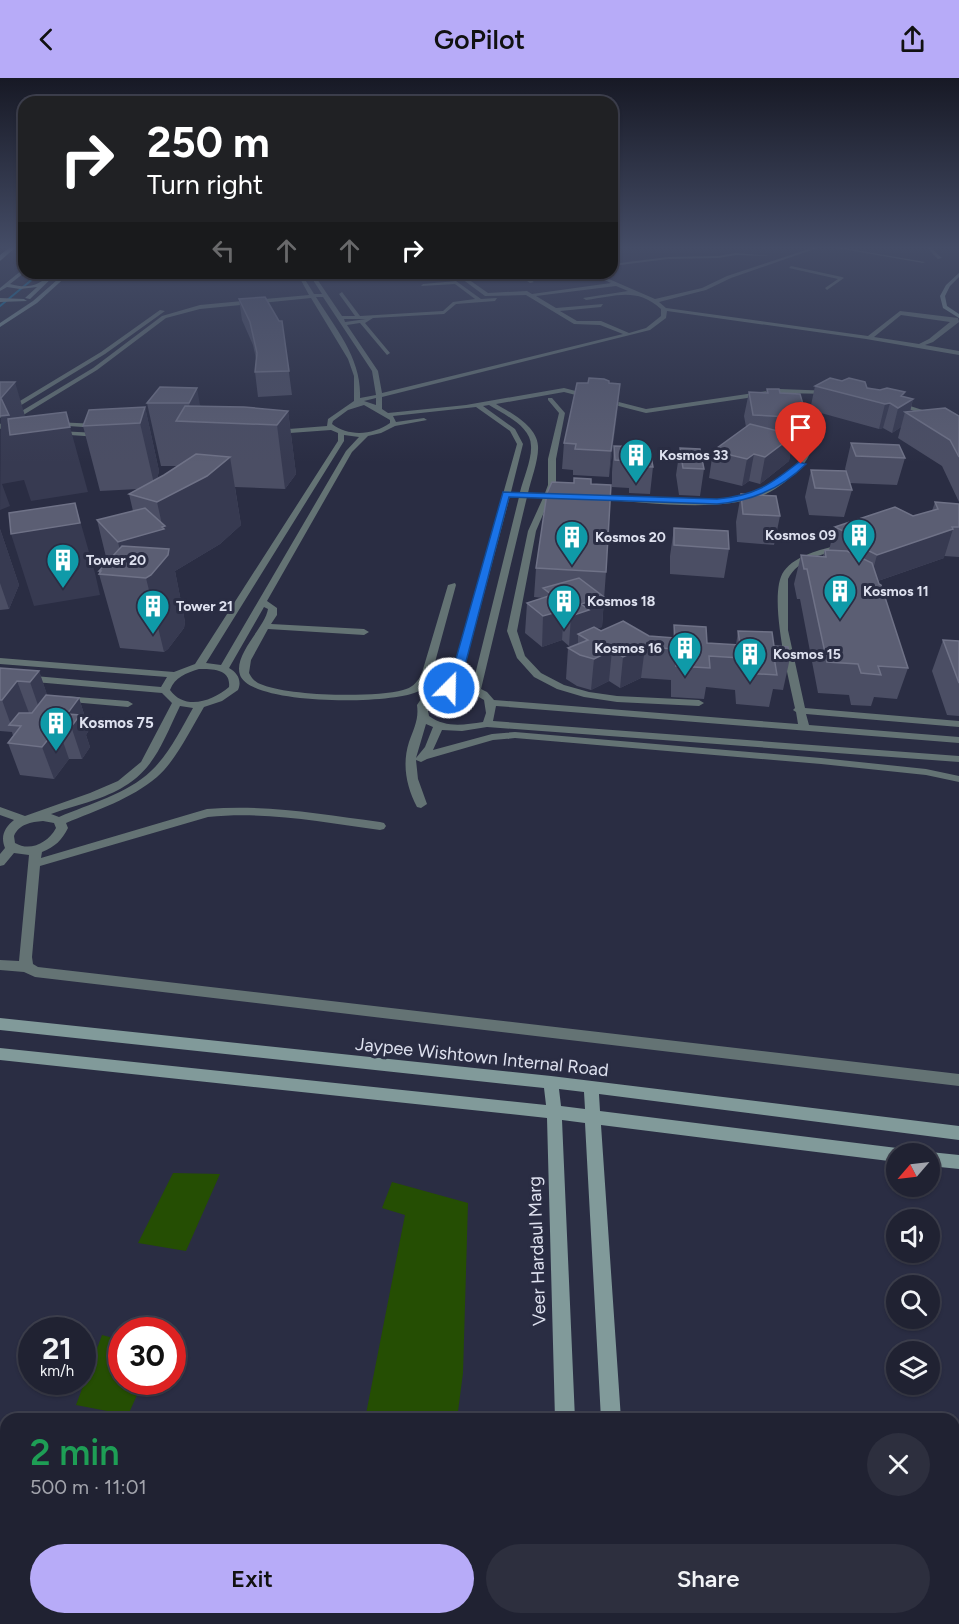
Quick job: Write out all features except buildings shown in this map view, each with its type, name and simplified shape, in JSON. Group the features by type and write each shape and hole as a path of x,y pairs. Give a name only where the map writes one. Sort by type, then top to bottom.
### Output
{"street":[{"path":"0,416 102,353 148,319"},
{"path":"0,428 88,374 161,319"},
{"path":"328,319 357,375 355,403"},
{"path":"340,319 375,371 380,397 379,410"},
{"path":"344,324 360,319"},
{"path":"360,319 387,353"},
{"path":"570,319 576,323 601,323 629,335"},
{"path":"265,433 331,424 355,403 629,335 661,319"},
{"path":"739,319 870,337 959,353"},
{"path":"870,337 892,319"},
{"path":"920,345 931,342 944,327 958,319"},
{"path":"74,371 88,374"},
{"path":"639,410 770,388 832,387"},
{"path":"273,424 331,424 341,433 366,434 378,432 393,424 558,391 575,392 639,410 665,409 783,393 838,396 804,396 783,393"},
{"path":"388,415 477,405 498,408 572,395 575,392"},
{"path":"591,497 717,502 738,500 766,490 801,464 808,456 811,446 802,417 783,393"},
{"path":"550,399 562,413 552,459 552,485 530,542 512,631 514,645 529,666 559,688 594,696 699,703"},
{"path":"959,418 891,400 959,424"},
{"path":"355,403 367,403 393,419 393,424"},
{"path":"449,688 458,673 520,444 513,430 487,406"},
{"path":"476,691 535,447 534,439 528,429 498,408"},
{"path":"894,410 918,417"},
{"path":"0,421 20,422"},
{"path":"42,423 107,427"},
{"path":"0,428 11,430"},
{"path":"46,432 109,435"},
{"path":"199,666 335,451 341,441 341,433"},
{"path":"224,669 349,451 366,434"},
{"path":"506,494 522,499 545,500 558,496"},
{"path":"804,728 798,710 783,630 784,579 792,567 808,558 848,544"},
{"path":"808,558 818,563"},
{"path":"262,602 273,610 244,663 246,678 254,685 267,690 352,699 393,695 416,688 426,677 453,585"},
{"path":"265,626 364,632"},
{"path":"0,661 175,675"},
{"path":"199,666 224,669 236,680 234,688 216,701 200,705 177,702 169,697 165,690 168,682 175,675 199,666"},
{"path":"0,676 165,690"},
{"path":"421,804 411,780 410,752 424,717 422,705 428,698 449,688 476,691 486,696 492,703 493,711 487,724"},
{"path":"593,711 594,696"},
{"path":"56,698 128,704"},
{"path":"11,848 7,838 9,831 30,818 100,793 137,772 152,752 177,702"},
{"path":"492,703 959,740"},
{"path":"0,811 30,818 45,816 59,821 124,794 155,773 179,741 200,705"},
{"path":"798,710 959,724"},
{"path":"424,717 438,726 466,729 487,724 959,759"},
{"path":"424,756 438,726"},
{"path":"411,762 424,756 492,737 515,735 821,761 926,772 959,779"},
{"path":"11,848 25,851 43,862 207,813 227,810 250,810 380,826"},
{"path":"27,967 25,957 36,856 59,836 62,828 59,821"},
{"path":"0,862 11,848"},
{"path":"0,965 27,967 36,972 959,1080"},
{"name":"Jaypee Wishtown Internal Road","path":"0,1024 551,1082 591,1089 959,1133"},
{"path":"0,1054 554,1112 886,1154"},
{"name":"Veer Hardaul Marg","path":"551,1082 565,1413"},
{"path":"591,1089 611,1413"},
{"path":"940,1160 959,1162"}],"green space":[{"path":"173,1173 220,1174 186,1251 138,1243"},
{"path":"392,1182 468,1203 463,1373 458,1413 366,1413 405,1215 382,1208"},
{"path":"102,1335 108,1337 108,1395 137,1395 129,1413 76,1405 80,1395 96,1395 96,1351"}],"place":[{"name":"Kosmos 33","path":"636,484"},
{"name":"Kosmos 09","path":"859,564"},
{"name":"Kosmos 20","path":"572,566"},
{"name":"Tower 20","path":"63,589"},
{"name":"Kosmos 11","path":"840,620"},
{"name":"Kosmos 18","path":"564,630"},
{"name":"Tower 21","path":"153,635"},
{"name":"Kosmos 16","path":"685,677"},
{"name":"Kosmos 15","path":"750,683"},
{"name":"Kosmos 75","path":"56,752"}],"route":[{"path":"449,688 458,673 506,494 717,502 738,500 772,488 801,464"}]}
